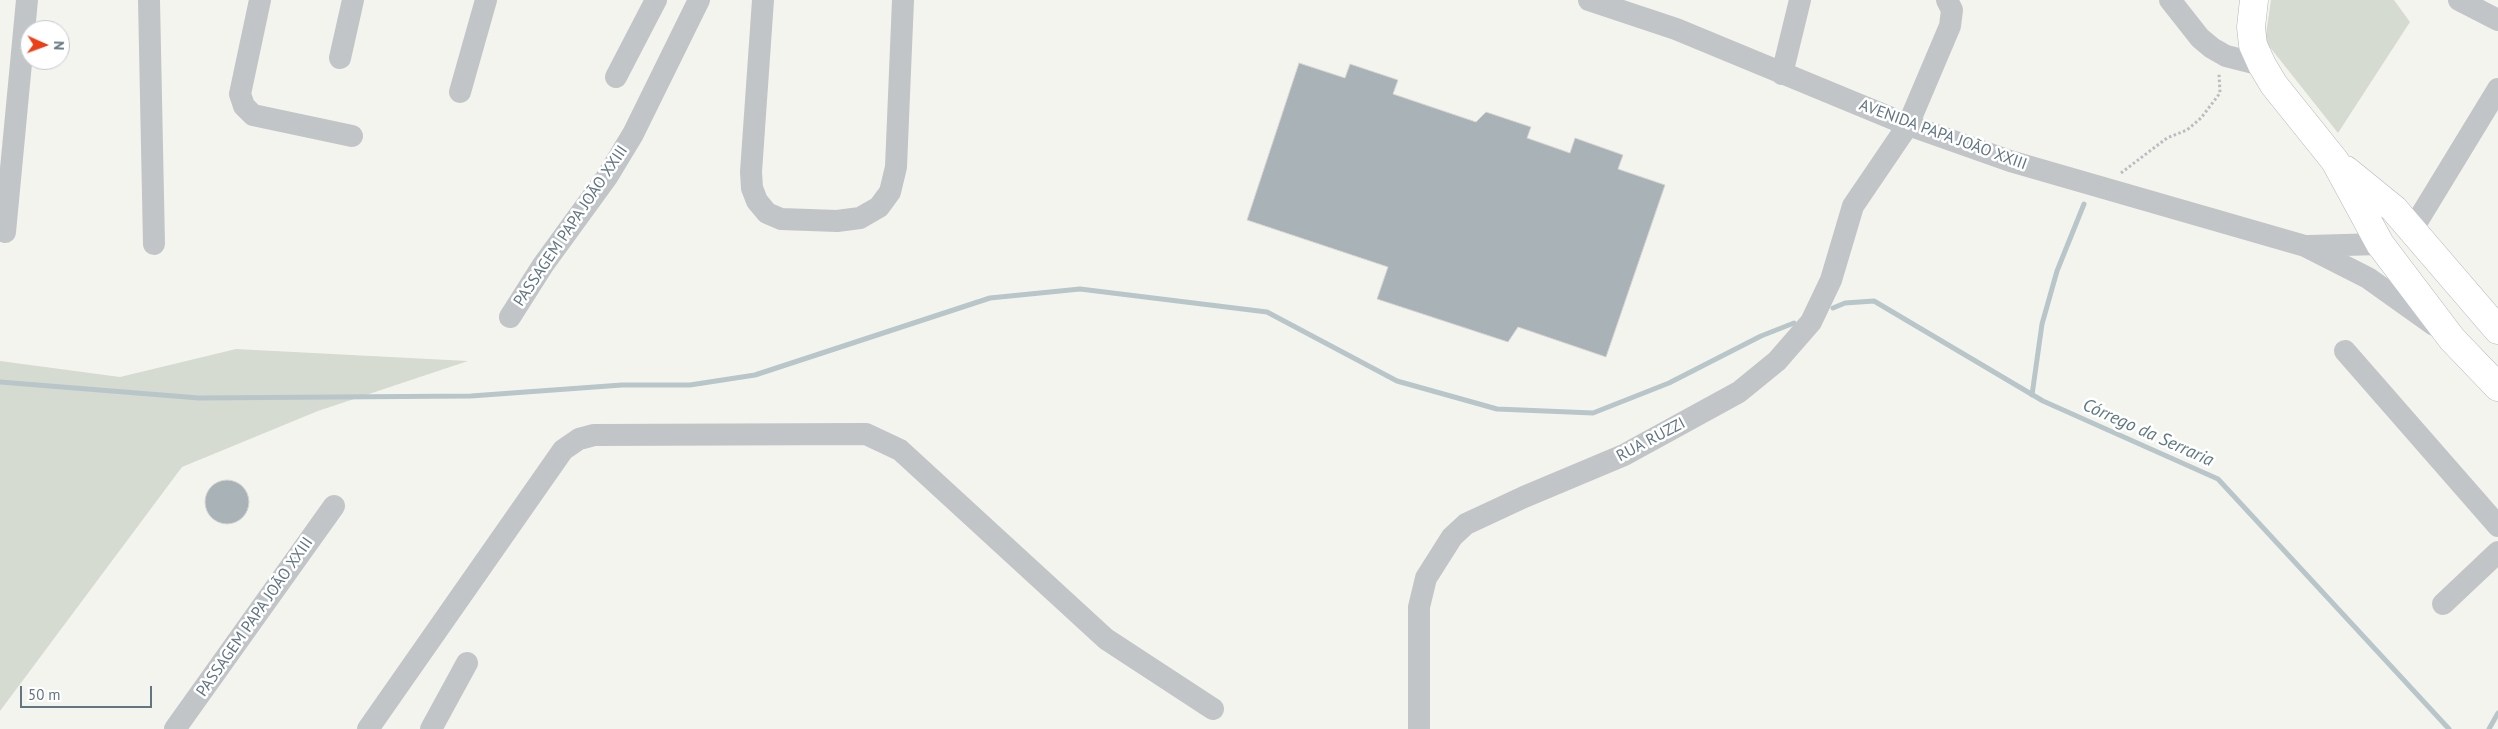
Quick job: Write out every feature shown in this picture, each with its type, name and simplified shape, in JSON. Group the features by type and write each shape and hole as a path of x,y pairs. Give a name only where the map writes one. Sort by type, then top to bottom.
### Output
{"main road":[{"path":"2254,0 2251,28 2253,45 2274,85 2335,161 2394,209 2498,330"},
{"name":"AVENIDA PAPA JOÃO XXIII","path":"2335,161 2380,244 2452,339 2498,387"},
{"path":"2380,244 2408,246 2454,288 2468,293"}],"street":[{"path":"6,232 27,0"},
{"path":"150,0 154,244"},
{"path":"260,0 240,94 244,106 253,115 352,136"},
{"path":"340,58 353,0"},
{"path":"460,92 486,0"},
{"path":"616,76 656,0"},
{"name":"PASSAGEM PAPA JOÃO XXIII","path":"510,317 543,265 607,177 633,134 699,0"},
{"path":"763,0 752,188 758,201 767,213 781,220 837,221 860,218 878,207 890,192 896,166 903,0"},
{"name":"AVENIDA PAPA JOÃO XXIII","path":"1589,0 1676,29 1908,125 2010,161 2305,246 2368,278 2452,339"},
{"path":"1782,74 1800,0"},
{"name":"RUA RUZZI","path":"1419,729 1419,607 1426,578 1452,537 1466,524 1524,497 1624,455 1739,392 1777,361 1811,322 1831,280 1853,206 1908,125 1950,26 1952,10 1947,0"},
{"path":"2170,0 2200,38 2218,52 2235,59 2262,65"},
{"path":"2459,0 2498,20"},
{"path":"2412,230 2498,89"},
{"name":"AVENIDA PAPA JOÃO XXIII","path":"2305,246 2380,244"},
{"path":"2345,351 2498,526"},
{"path":"368,729 562,450 578,439 594,435 866,434 900,450 1106,639 1213,709"},
{"name":"PASSAGEM PAPA JOÃO XXIII","path":"175,729 334,506"},
{"path":"2443,604 2498,552"},
{"path":"431,729 467,663"}],"path":[{"path":"2099,186 2133,165 2167,138 2187,130 2201,118 2220,93 2218,52"}],"shaded area":[{"path":"2271,0 2394,0 2410,22 2338,133 2265,41"},
{"path":"236,349 468,361 318,411 182,467 0,711 0,361 120,377"}],"building":[{"path":"1299,63 1345,78 1350,64 1398,80 1393,94 1476,122 1486,112 1531,127 1527,138 1570,153 1575,138 1623,155 1618,169 1665,185 1606,357 1518,327 1508,342 1377,299 1388,267 1247,220"},
{"path":"231,480 243,486 248,493 248,511 243,518 236,523 223,524 215,521 208,514 205,498 208,490 215,483"}],"waterway":[{"path":"2032,395 2042,324 2057,271 2084,204"},
{"path":"0,382 199,398 471,396 622,385 690,385 755,375 990,298 1080,289 1267,312 1397,381 1497,409 1593,413 1669,383 1761,336 1794,323"},
{"name":"Córrego da Serraria","path":"1833,308 1845,303 1874,301 2043,401 2218,479 2449,729"},
{"path":"2489,729 2498,713"}]}
